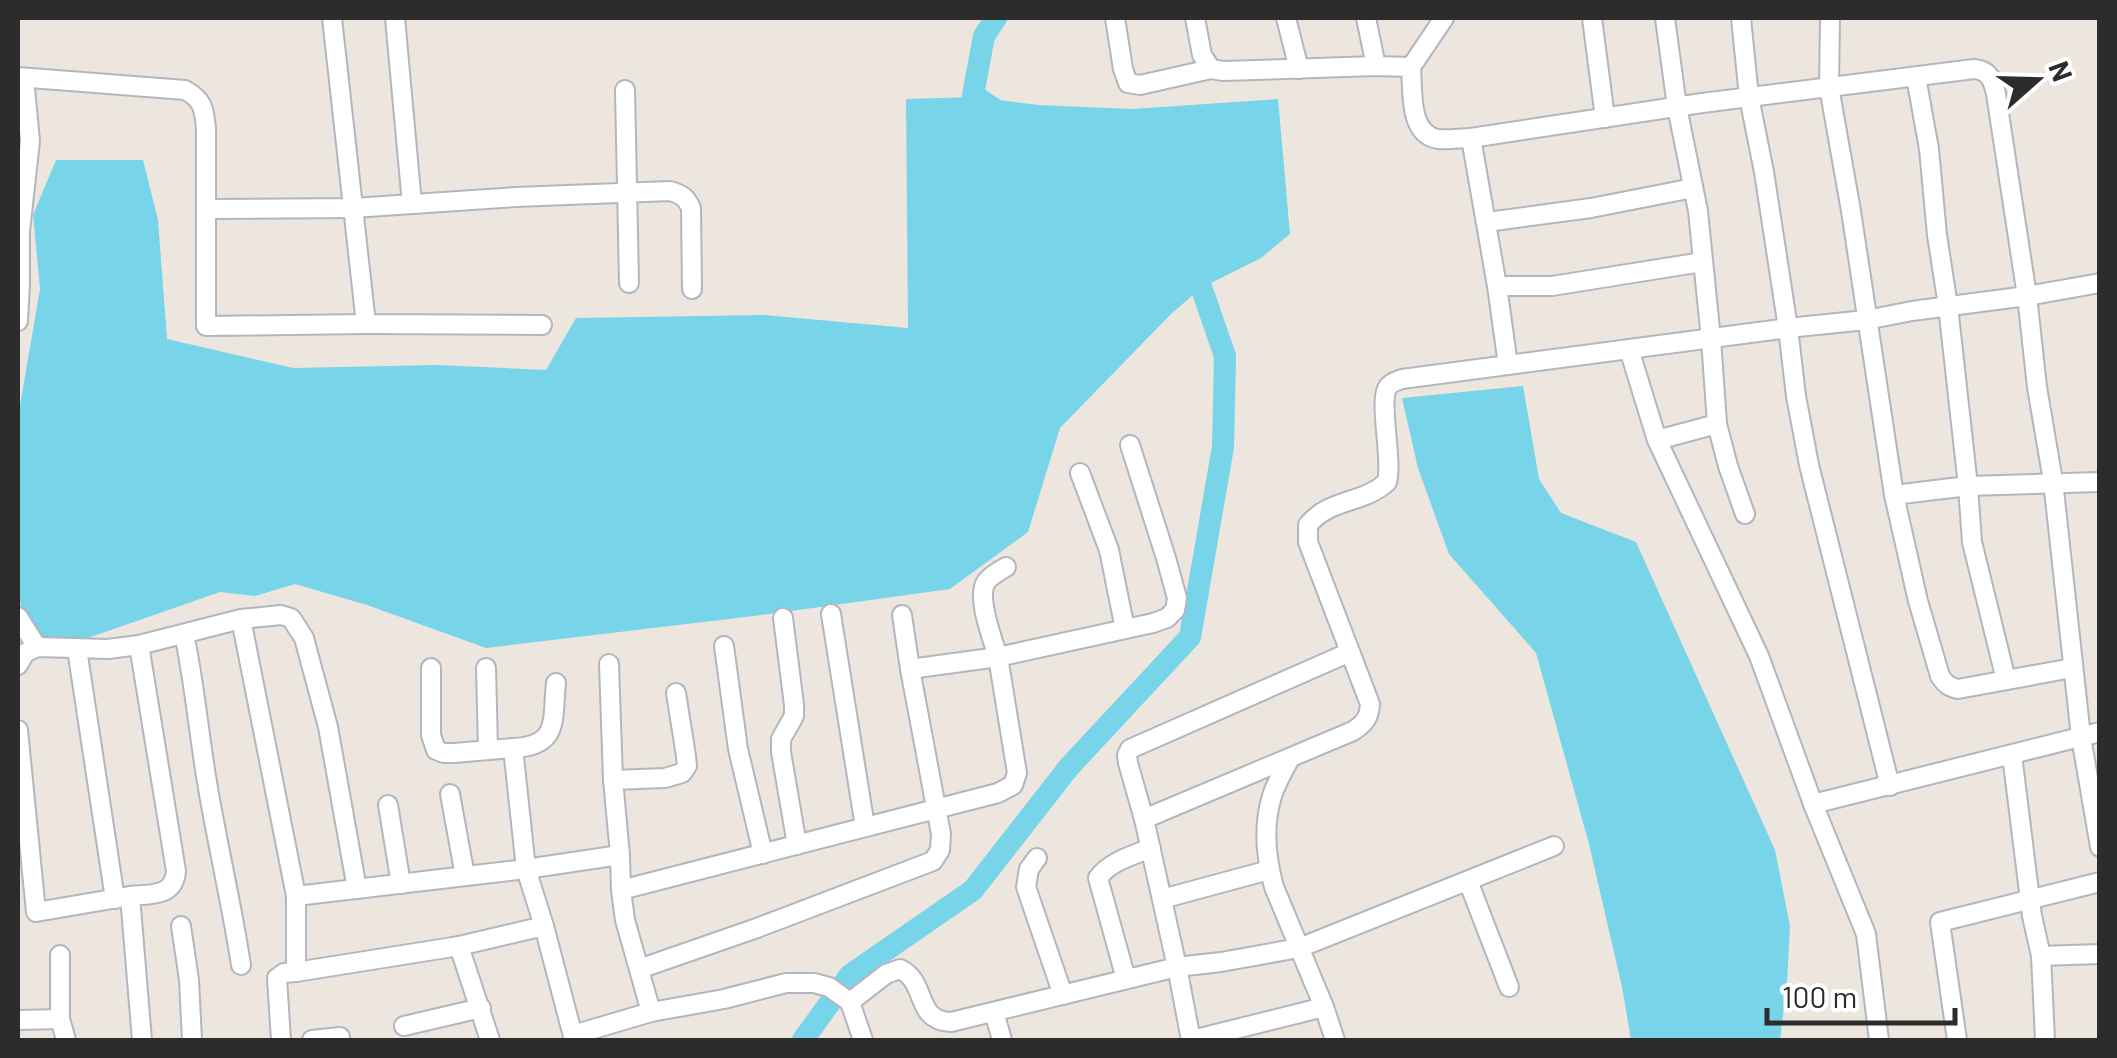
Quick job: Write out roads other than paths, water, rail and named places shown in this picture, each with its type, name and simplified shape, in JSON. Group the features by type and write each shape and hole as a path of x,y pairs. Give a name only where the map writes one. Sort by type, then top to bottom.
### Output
{"street":[{"path":"332,18 366,324"},
{"path":"395,18 412,204"},
{"path":"1115,18 1128,83 1140,85 1211,69 1412,68"},
{"path":"1195,18 1202,54 1211,69"},
{"path":"1286,18 1299,69"},
{"path":"1366,18 1376,66"},
{"path":"1444,18 1412,68 1414,108 1421,130 1439,139 1471,138 1974,69 1989,75 1996,94 2054,481 2072,668 2090,735 2100,847"},
{"path":"1592,18 1606,118"},
{"path":"1664,18 1693,188 1717,424 1745,514"},
{"path":"1741,18 1808,466 1890,786"},
{"path":"1830,18 1828,88 1894,494 1940,676 1950,687 1958,689 2072,668"},
{"path":"1916,76 1948,306 1972,542 2006,680"},
{"path":"18,321 19,231 30,141 21,78 185,90 197,96 206,128 206,326 542,325"},
{"path":"625,90 629,284"},
{"path":"1471,138 1508,365"},
{"path":"1487,222 1591,208 1693,188"},
{"path":"208,209 353,208 516,196 670,192 688,200 693,220 692,289"},
{"path":"1497,286 1552,286 1702,262"},
{"path":"1144,819 1353,731 1370,715 1370,704 1308,542 1308,526 1315,516 1333,505 1376,491 1387,482 1390,456 1384,403 1391,383 2099,286"},
{"path":"1629,349 1657,440 1758,656 1866,934 1879,1040"},
{"path":"1657,440 1717,424"},
{"path":"910,670 998,657 1168,618 1175,610 1177,598 1130,446"},
{"path":"1080,473 1110,550 1126,629"},
{"path":"1894,494 1968,486 2100,482"},
{"path":"622,890 998,793 1012,784 1018,772 982,590 986,582 1006,567"},
{"path":"831,614 865,827"},
{"path":"18,664 25,653 36,648 139,645 241,619 281,615 291,618 304,638 328,727 356,889"},
{"path":"639,968 808,909 932,860 940,850 941,834 902,615"},
{"path":"18,616 36,648"},
{"path":"783,618 794,716 782,739 782,752 797,845"},
{"path":"241,619 296,896 296,972"},
{"path":"184,634 242,965"},
{"path":"18,730 27,913 169,890 175,883 176,871 139,645"},
{"path":"724,646 738,749 763,854"},
{"path":"77,649 123,898 142,1040"},
{"path":"1324,1007 1192,1040 1128,755 1138,744 1350,652"},
{"path":"608,664 622,890 626,920 651,1012"},
{"path":"430,668 432,744 444,753 530,747 543,741 550,734 556,683"},
{"path":"486,668 488,749"},
{"path":"613,780 665,778 682,773 686,756 676,693"},
{"path":"1813,804 2090,735"},
{"path":"514,748 526,869 573,1038 651,1012 786,983 814,983 841,996 863,1040"},
{"path":"2012,755 2041,956 2044,1040"},
{"path":"1290,758 1272,793 1267,820 1269,870 1335,1040"},
{"path":"450,794 465,876"},
{"path":"388,804 401,884"},
{"path":"841,996 900,969 908,973 930,1015 938,1022 951,1022 1177,967 1300,948 1554,846"},
{"path":"1126,979 1098,878 1108,866 1150,848"},
{"path":"296,896 620,856"},
{"path":"1038,858 1029,868 1026,887 1063,995"},
{"path":"1162,900 1269,870"},
{"path":"1468,881 1509,987"},
{"path":"1956,1040 1940,922 2100,882"},
{"path":"181,926 192,1040"},
{"path":"281,1040 278,978 284,972 459,946 544,926"},
{"path":"459,946 490,1040"},
{"path":"2041,956 2100,954"},
{"path":"60,955 60,1019 66,1040"},
{"path":"404,1026 481,1008"},
{"path":"994,1012 1002,1040"},
{"path":"18,1020 60,1019"},
{"path":"312,1040 340,1040"}],"water":[{"path":"975,97 1038,105 1132,109 1278,99 1290,234 1261,258 1201,288 1060,428 1028,532 950,589 486,648 295,584 255,596 220,592 85,639 43,639 21,607 18,417 40,289 33,215 56,160 143,160 158,220 167,339 293,368 438,365 546,370 576,318 764,315 908,328 906,99"},
{"path":"1523,386 1539,479 1561,513 1636,542 1775,850 1790,926 1780,1040 1631,1040 1589,844 1536,653 1449,554 1418,468 1402,398"}],"waterway":[{"path":"996,18 984,36 973,95 997,111"},
{"path":"803,1040 850,975 973,890 1069,767 1190,637 1223,447 1225,356 1197,275 1185,263"}]}
